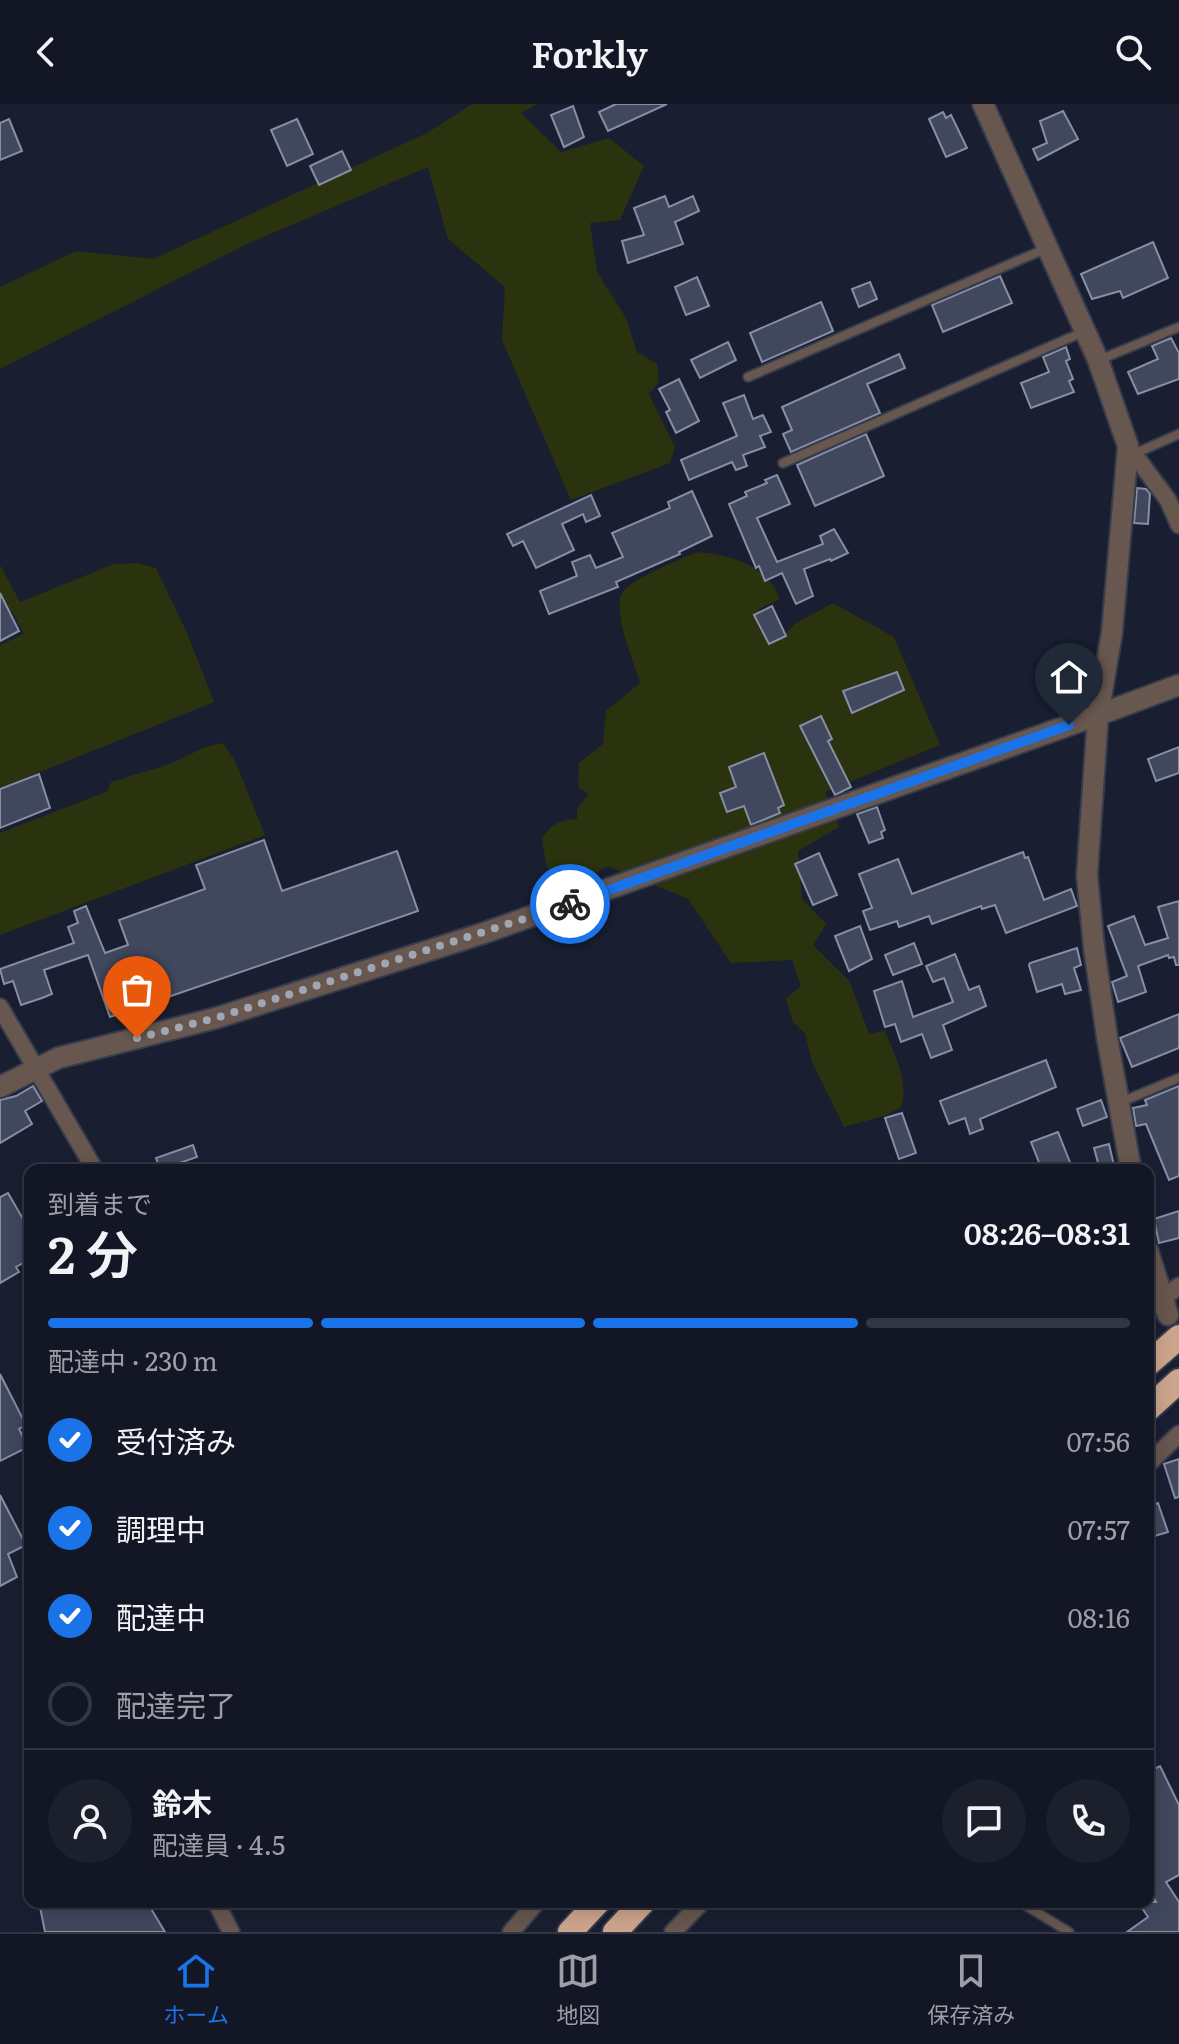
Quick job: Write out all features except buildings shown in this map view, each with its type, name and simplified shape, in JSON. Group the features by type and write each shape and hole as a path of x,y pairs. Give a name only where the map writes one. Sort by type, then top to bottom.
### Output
{"highway":[{"path":"1154,1346 1164,1316"},
{"path":"1154,1404 1179,1381"},
{"path":"570,1932 592,1908"},
{"path":"615,1932 637,1908"}],"street":[{"path":"991,109 1047,249 1098,360 1131,450 1174,498 1179,525"},
{"path":"1130,1164 1094,948 1087,875 1098,715 1112,632 1131,450"},
{"path":"0,1087 58,1058 216,1018 497,929 1179,685"},
{"path":"0,1007 91,1164"},
{"path":"1154,1277 1164,1316"},
{"path":"1164,1316 1179,1286"},
{"path":"1154,1458 1179,1434"},
{"path":"219,1908 231,1932"},
{"path":"511,1932 532,1908"},
{"path":"673,1932 696,1908"}],"lane":[{"path":"748,377 1047,249"},
{"path":"1098,360 1179,327"},
{"path":"783,463 1085,331"},
{"path":"1131,450 1179,434"},
{"path":"1118,1103 1179,1078"},
{"path":"1030,1908 1069,1932"}],"green space":[{"path":"472,104 537,104 521,113 561,152 609,138 644,166 620,220 590,223 597,272 626,318 637,352 657,364 659,382 649,394 675,447 670,463 571,500 502,340 505,287 448,239 428,167 249,243 0,369 0,287 76,251 153,259 427,133"},
{"path":"697,552 735,559 767,578 780,599 759,609 759,630 779,640 796,623 833,603 894,637 940,745 825,792 839,827 798,851 802,899 826,924 813,945 850,982 869,1034 885,1031 896,1058 904,1088 903,1098 901,1107 887,1115 844,1127 812,1062 805,1033 793,1022 786,999 801,986 792,960 731,963 688,899 608,866 577,883 557,885 546,864 542,838 557,824 577,819 577,809 588,794 578,787 579,763 603,744 606,711 640,683 622,627 621,596 643,577"},
{"path":"137,563 156,568 187,633 214,702 0,788 0,645 24,634 12,611 0,612 0,565 20,602 114,564"},
{"path":"223,743 236,763 265,835 0,935 0,833 108,791 111,782 170,764 205,747"}],"way so far":[{"path":"137,1038 216,1018 570,904"}],"route":[{"path":"570,904 1069,725"}]}
